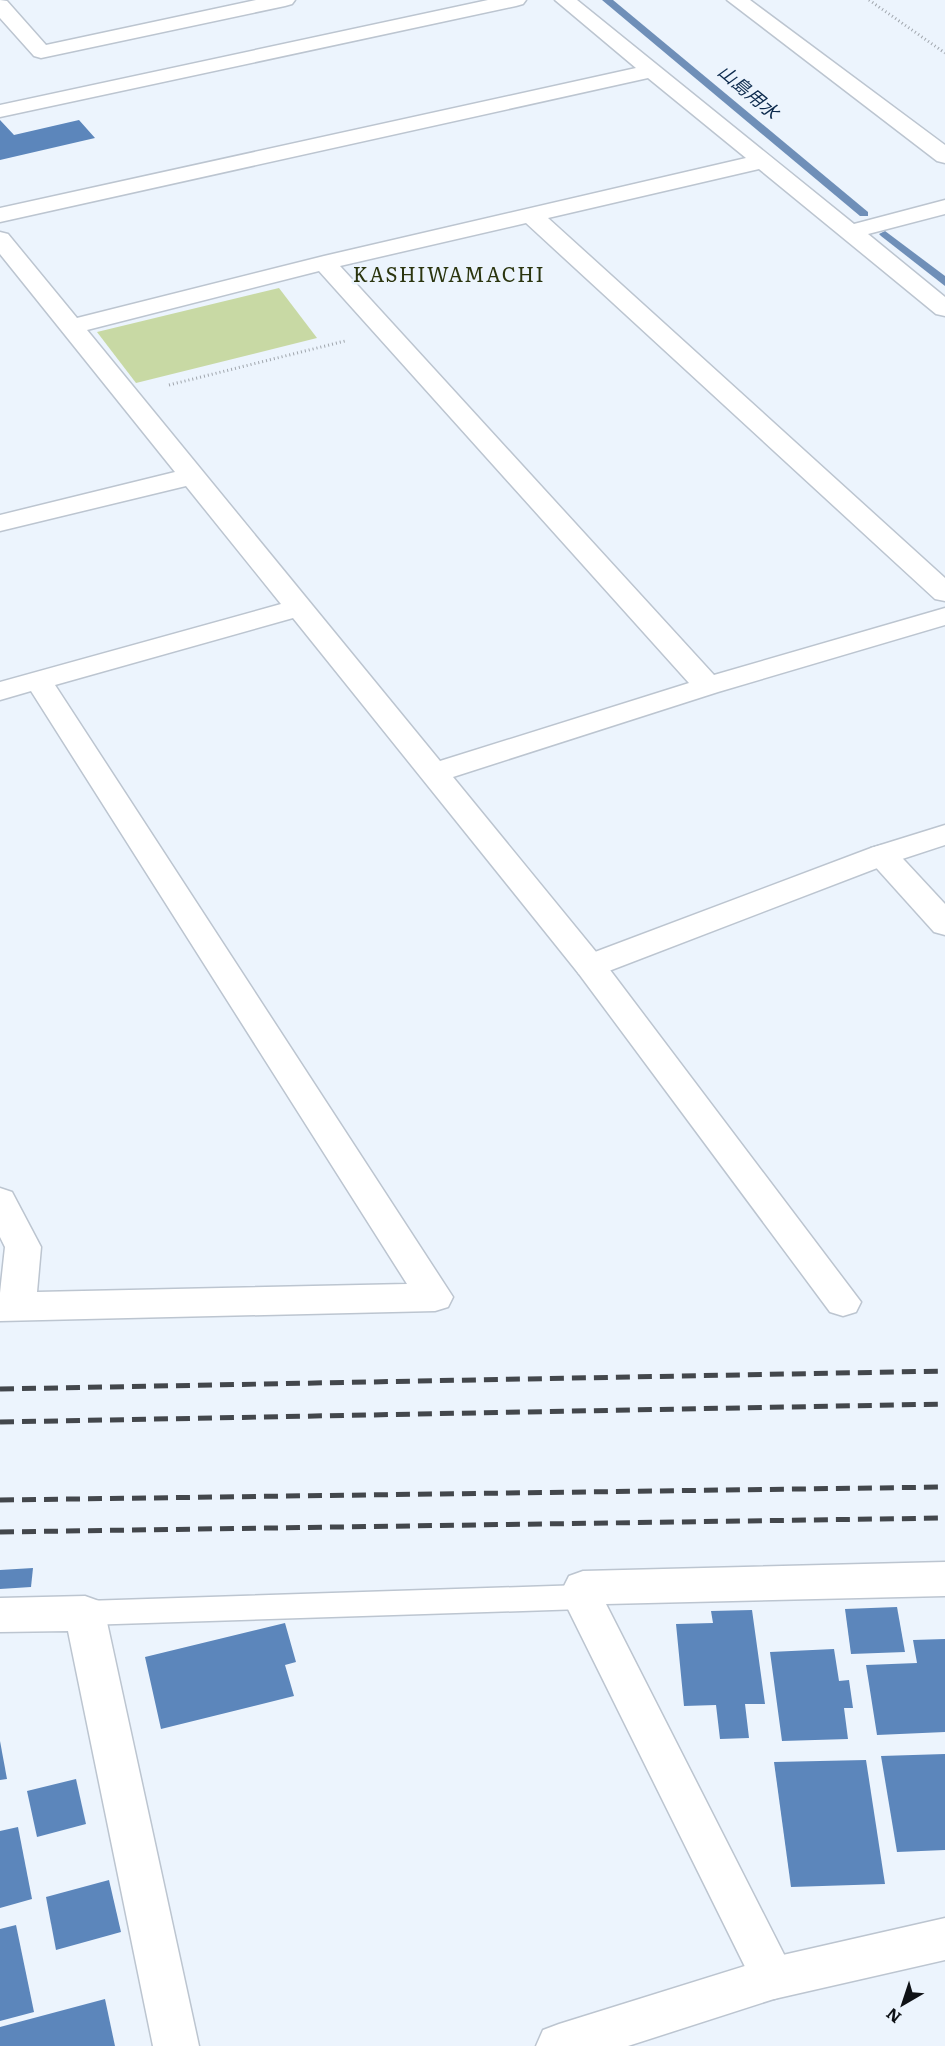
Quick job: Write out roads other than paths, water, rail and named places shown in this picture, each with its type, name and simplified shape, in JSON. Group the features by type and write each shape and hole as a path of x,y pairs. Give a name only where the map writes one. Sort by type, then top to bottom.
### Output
{"street":[{"path":"0,4 41,52 285,0"},
{"path":"0,111 516,0"},
{"path":"565,0 945,309"},
{"path":"737,0 945,156"},
{"path":"0,215 652,71"},
{"path":"72,327 324,263 763,161"},
{"path":"850,231 945,207"},
{"path":"530,214 945,593"},
{"path":"0,239 590,966 843,1302"},
{"path":"324,263 708,686"},
{"path":"0,523 193,476"},
{"path":"0,691 298,608"},
{"path":"432,774 708,686 945,616"},
{"path":"0,1202 23,1247 9,1306 435,1298 38,680"},
{"path":"590,966 882,855 945,835"},
{"path":"882,855 945,924"},
{"path":"774,1978 582,1597 583,1588 945,1579"},
{"path":"0,1615 85,1613 176,2046"},
{"path":"559,2046 774,1978 945,1938"}],"lane":[{"path":"85,1613 582,1597"}],"waterway":[{"name":"山島用水","path":"607,0 864,214"},
{"name":"山島用水","path":"885,234 945,282"}],"railway":[{"path":"0,1389 945,1371"},
{"path":"0,1422 945,1404"},
{"path":"0,1500 945,1487"},
{"path":"0,1532 945,1518"}],"district":[{"name":"KASHIWAMACHI","path":"449,275"}]}
